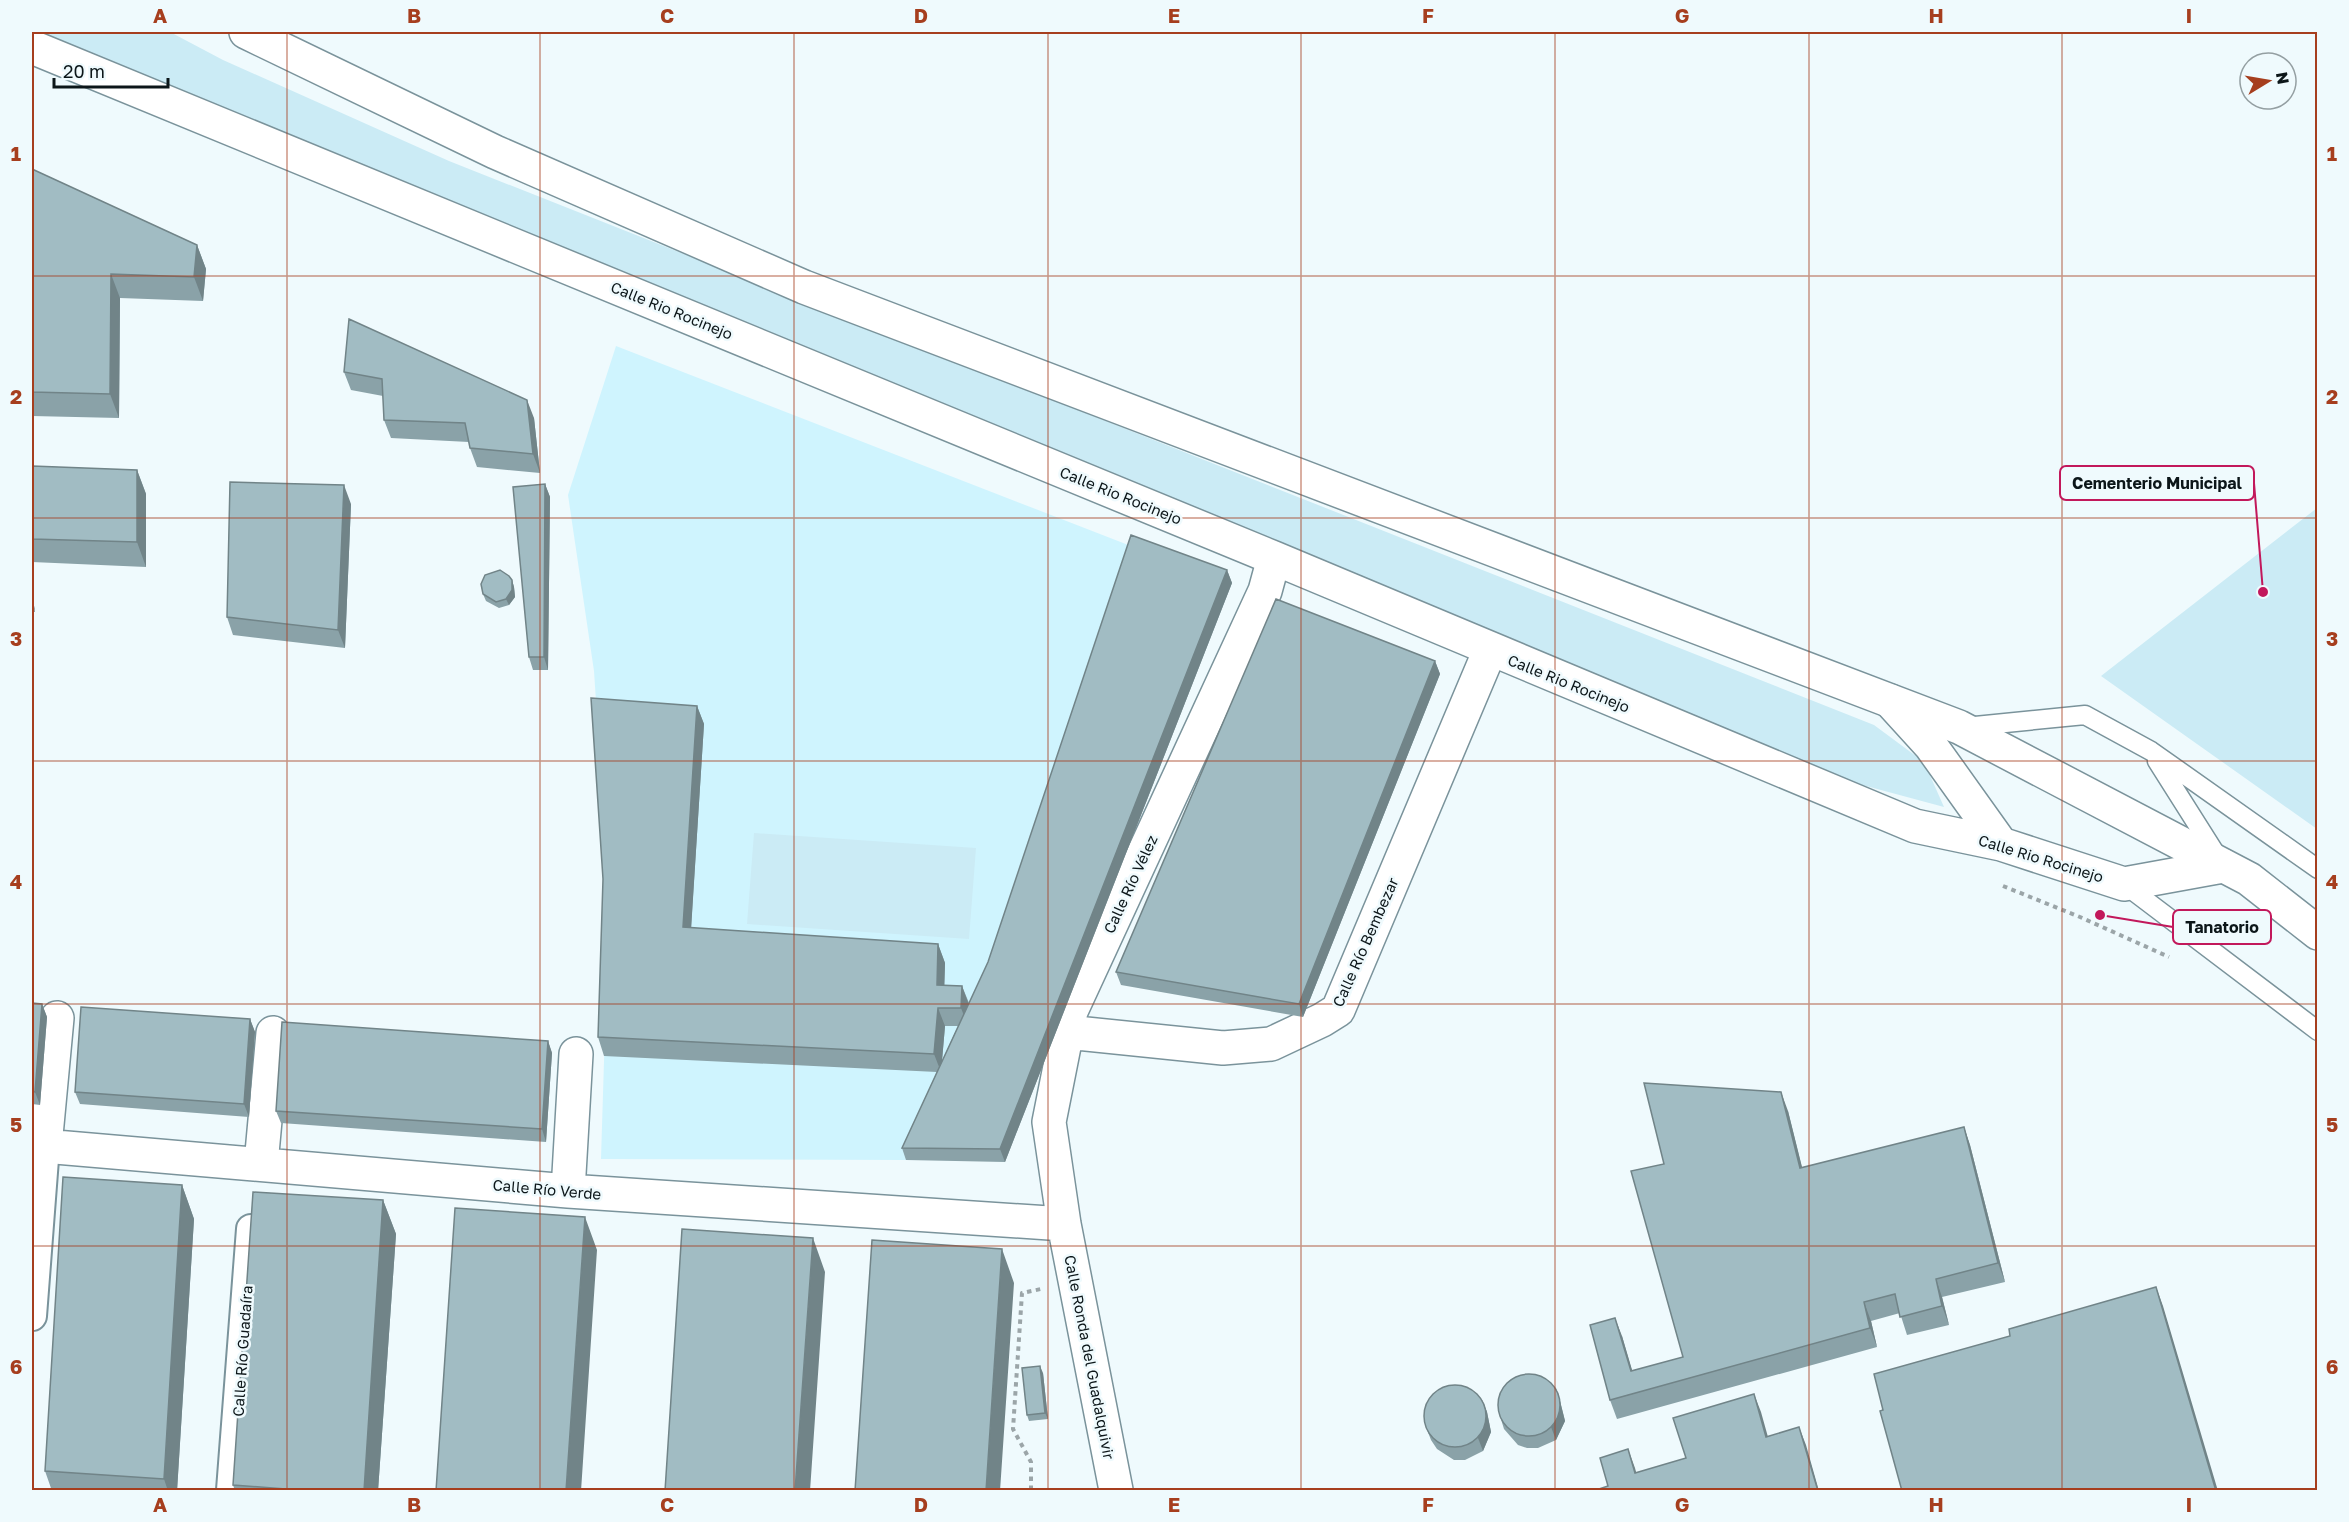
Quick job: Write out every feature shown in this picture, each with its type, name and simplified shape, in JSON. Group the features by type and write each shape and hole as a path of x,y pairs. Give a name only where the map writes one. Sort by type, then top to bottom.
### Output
{"street":[{"path":"246,32 495,152 804,287 1959,727 2249,879 2318,933"},
{"name":"Calle Rio Rocinejo","path":"32,46 1274,558 1915,826 2001,844 2124,884 2223,866"},
{"name":"Calle Río Vélez","path":"1064,1224 1049,1122 1071,1011 1264,591 1274,558"},
{"name":"Calle Río Bembezar","path":"1067,1032 1223,1048 1271,1044 1338,1010 1490,650"},
{"path":"1890,701 1931,746 2001,844"},
{"path":"32,1316 38,1145 57,1018"},
{"path":"261,1164 273,1033"},
{"path":"568,1191 576,1054"},
{"name":"Calle Río Verde","path":"38,1145 568,1191 1064,1224"},
{"name":"Calle Río Guadaíra","path":"231,1491 252,1212"},
{"name":"Calle Ronda del Guadalquivir","path":"1064,1224 1116,1491"}],"lane":[{"path":"1959,727 2085,715 2151,751 2318,869"},
{"path":"2151,751 2223,866"},
{"path":"2124,884 2318,1031"}],"path":[{"path":"1998,884 2080,917 2171,958"},
{"path":"1031,1491 1031,1462 1013,1429 1022,1293 1075,1282"}],"shaded area":[{"path":"32,32 170,32 223,60 449,161 1874,725 1924,762 1944,807 1855,783 202,106"},
{"path":"616,346 1136,548 992,975 906,1160 601,1159 609,898 594,671 568,495"},
{"path":"2317,508 2317,829 2101,676"},
{"path":"754,833 976,848 969,939 747,924"}],"building":[{"path":"32,169 197,245 194,277 111,274 110,394 32,392"},
{"path":"349,319 527,400 533,454 470,448 465,423 384,420 382,379 344,372"},
{"path":"32,466 137,470 137,542 32,539"},
{"path":"230,482 344,485 338,630 227,617"},
{"path":"545,484 544,657 529,657 513,487"},
{"path":"1131,535 1227,570 1000,1149 902,1148 988,962"},
{"path":"500,570 512,580 512,590 506,599 496,602 483,594 481,584 485,575"},
{"path":"1276,599 1435,661 1299,1004 1116,972"},
{"path":"591,698 697,706 683,927 938,944 937,985 962,986 961,1008 938,1008 934,1054 598,1037 603,879"},
{"path":"32,1003 42,1004 35,1092 32,1091"},
{"path":"81,1007 250,1019 244,1104 75,1092"},
{"path":"282,1022 548,1041 542,1129 276,1111"},
{"path":"1644,1083 1781,1092 1800,1168 1964,1127 1998,1263 1936,1279 1942,1306 1900,1317 1895,1294 1864,1302 1870,1328 1610,1400 1590,1325 1615,1318 1631,1371 1683,1357 1631,1171 1664,1164"},
{"path":"63,1177 182,1185 164,1479 45,1471"},
{"path":"253,1192 383,1200 364,1491 311,1491 233,1485"},
{"path":"455,1208 585,1217 566,1491 436,1491"},
{"path":"682,1229 813,1238 795,1491 665,1491"},
{"path":"872,1240 1002,1249 986,1491 855,1491"},
{"path":"2156,1287 2216,1491 1902,1491 1880,1411 1883,1410 1874,1374 2010,1336 2009,1329"},
{"path":"1040,1366 1045,1413 1027,1415 1022,1368"},
{"path":"1529,1374 1551,1383 1560,1405 1551,1427 1529,1436 1507,1427 1498,1405 1507,1383"},
{"path":"1455,1385 1477,1394 1486,1416 1477,1438 1455,1447 1433,1438 1424,1416 1433,1394"},
{"path":"1754,1394 1766,1437 1799,1427 1818,1491 1593,1491 1608,1486 1600,1458 1628,1449 1635,1473 1686,1458 1673,1418"}],"place":[{"name":"Cementerio Municipal","path":"2263,592"},
{"name":"Tanatorio","path":"2100,915"}]}
